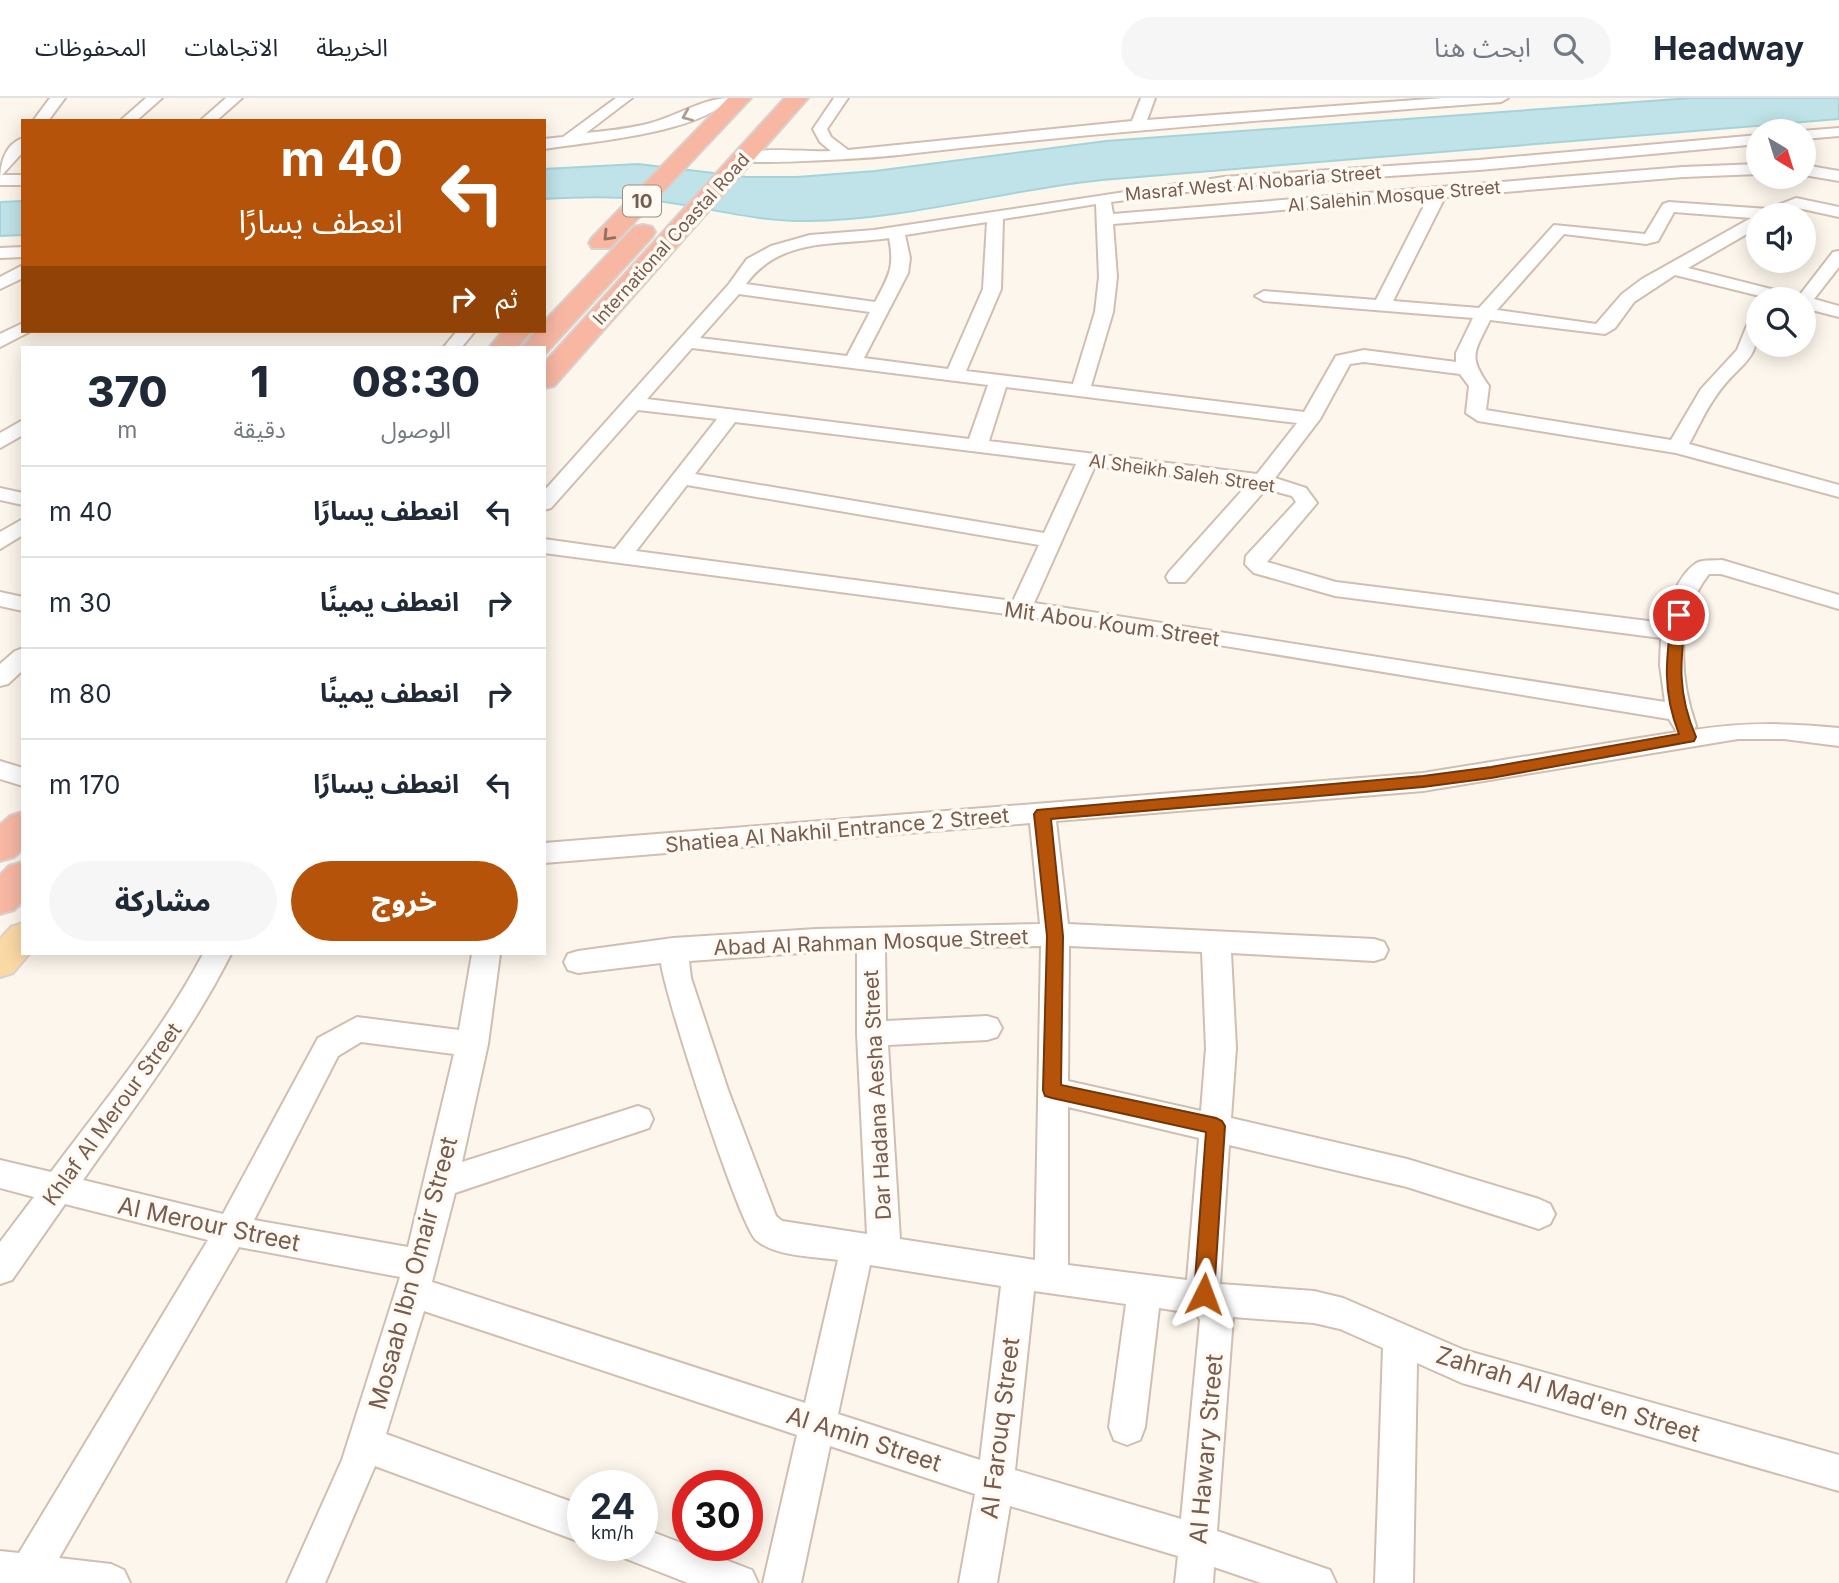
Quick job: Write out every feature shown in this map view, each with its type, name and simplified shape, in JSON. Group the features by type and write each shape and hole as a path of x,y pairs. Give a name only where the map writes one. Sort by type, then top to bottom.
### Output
{"highway":[{"name":"10","path":"572,275 740,98"},
{"path":"537,346 646,229 731,155 769,98"},
{"name":"International Coastal Road","path":"546,378 678,233 731,155 771,126 797,98"},
{"path":"504,346 517,333"},
{"path":"0,848 21,828"},
{"path":"0,899 21,879"}],"main road":[{"path":"0,963 21,939"}],"street":[{"path":"42,119 58,98"},
{"path":"129,119 155,98"},
{"path":"209,119 235,98"},
{"path":"566,141 625,98"},
{"path":"546,144 648,129 688,116 724,98"},
{"path":"841,98 820,129 825,139 845,155"},
{"path":"1138,125 1148,98"},
{"path":"731,155 845,155 1138,125 1501,98"},
{"path":"771,126 794,143 845,155"},
{"path":"648,129 676,136 691,149"},
{"path":"1816,134 1839,132"},
{"name":"Masraf West Al Nobaria Street","path":"753,263 777,250 810,240 896,232 1104,198 1270,178 1479,165 1746,140"},
{"path":"0,171 21,145"},
{"path":"1816,150 1839,149"},
{"path":"1683,172 1746,170"},
{"name":"Al Salehin Mosque Street","path":"1105,220 1683,172"},
{"path":"1816,172 1839,176"},
{"path":"0,180 21,180"},
{"path":"1382,306 1438,192"},
{"path":"1080,391 1104,312 1108,277 1104,198"},
{"path":"1746,215 1670,207 1652,237 1646,239 1560,229 1484,314 1465,353 1466,369 1479,386 1476,412 1485,417 1677,447 1839,491"},
{"path":"1816,207 1839,212"},
{"path":"954,376 992,289 995,215"},
{"path":"1264,296 1484,314 1599,330 1609,324 1628,298 1746,228"},
{"path":"852,364 899,273 902,258 896,232"},
{"path":"0,253 21,252"},
{"path":"1815,287 1839,256"},
{"path":"546,502 735,288 753,263"},
{"path":"1673,269 1746,290"},
{"path":"0,284 21,271"},
{"path":"735,288 881,308"},
{"path":"1816,305 1839,312"},
{"path":"1,340 21,329"},
{"path":"687,342 1310,419"},
{"path":"1677,447 1708,393 1746,350"},
{"path":"1177,577 1262,481 1310,419 1339,364 1348,358 1364,356 1466,369"},
{"path":"977,446 998,382"},
{"name":"Al Sheikh Saleh Street","path":"632,403 1262,481 1299,492 1307,503 1257,556 1256,564 1262,568 1335,589 1674,632"},
{"path":"620,557 729,417"},
{"path":"0,442 21,427"},
{"path":"1020,610 1049,540 1088,460"},
{"path":"681,478 1049,540"},
{"path":"0,494 21,499"},
{"path":"0,542 21,526"},
{"name":"Mit Abou Koum Street","path":"546,547 1129,623 1678,712"},
{"path":"1688,737 1678,712 1672,670 1674,632 1683,598 1700,570 1709,566 1722,567 1839,602"},
{"path":"0,599 21,604"},
{"path":"0,678 21,658"},
{"name":"Shatiea Al Nakhil Entrance 2 Street","path":"546,853 1423,782 1738,731 1784,731 1839,737"},
{"path":"0,770 21,776"},
{"name":"Al Farouq Street","path":"978,1583 1035,1275 1052,1090 1055,936 1042,814"},
{"name":"Abad Al Rahman Mosque Street","path":"578,962 673,949 871,939 1055,936 1374,950"},
{"name":"Dar Hadana Aesha Street","path":"782,1583 818,1423 870,1249 871,939"},
{"name":"Al Hawary Street","path":"1194,1583 1217,1319 1203,1289 1221,1048 1216,942"},
{"name":"Zahrah Al Mad'en Street","path":"673,949 677,978 701,1053 764,1226 775,1235 1207,1299 1314,1307 1354,1318 1462,1366 1839,1473"},
{"name":"Khlaf Al Merour Street","path":"0,1269 168,1037 196,995 216,955"},
{"name":"Mosaab Ibn Omair Street","path":"306,1583 365,1444 416,1278 473,1044 486,955"},
{"path":"872,1034 987,1028"},
{"path":"111,1583 14,1572 230,1231 328,1047 357,1029 473,1044"},
{"path":"1052,1090 1216,1126 1408,1173 1539,1214"},
{"path":"439,1184 638,1119"},
{"name":"Al Merour Street","path":"0,1174 416,1278"},
{"name":"Al Amin Street","path":"416,1278 818,1423 995,1483 1198,1543 1317,1583"},
{"path":"1127,1427 1145,1290"},
{"path":"1394,1583 1400,1338"},
{"path":"365,1444 567,1519"},
{"path":"658,1553 739,1583"}],"water":[{"path":"1691,98 1839,98 1839,119 1746,119 1746,127 1102,180 882,216 845,219 766,219 628,198 546,199 546,169 638,164 747,177 797,177 875,171 1106,141"},
{"path":"21,201 21,235 0,236 0,202"}],"route":[{"path":"1204,1294 1216,1126 1052,1090 1055,936 1042,814 1423,782 1491,773 1688,737 1678,712 1672,670 1674,632 1679,615"}]}
